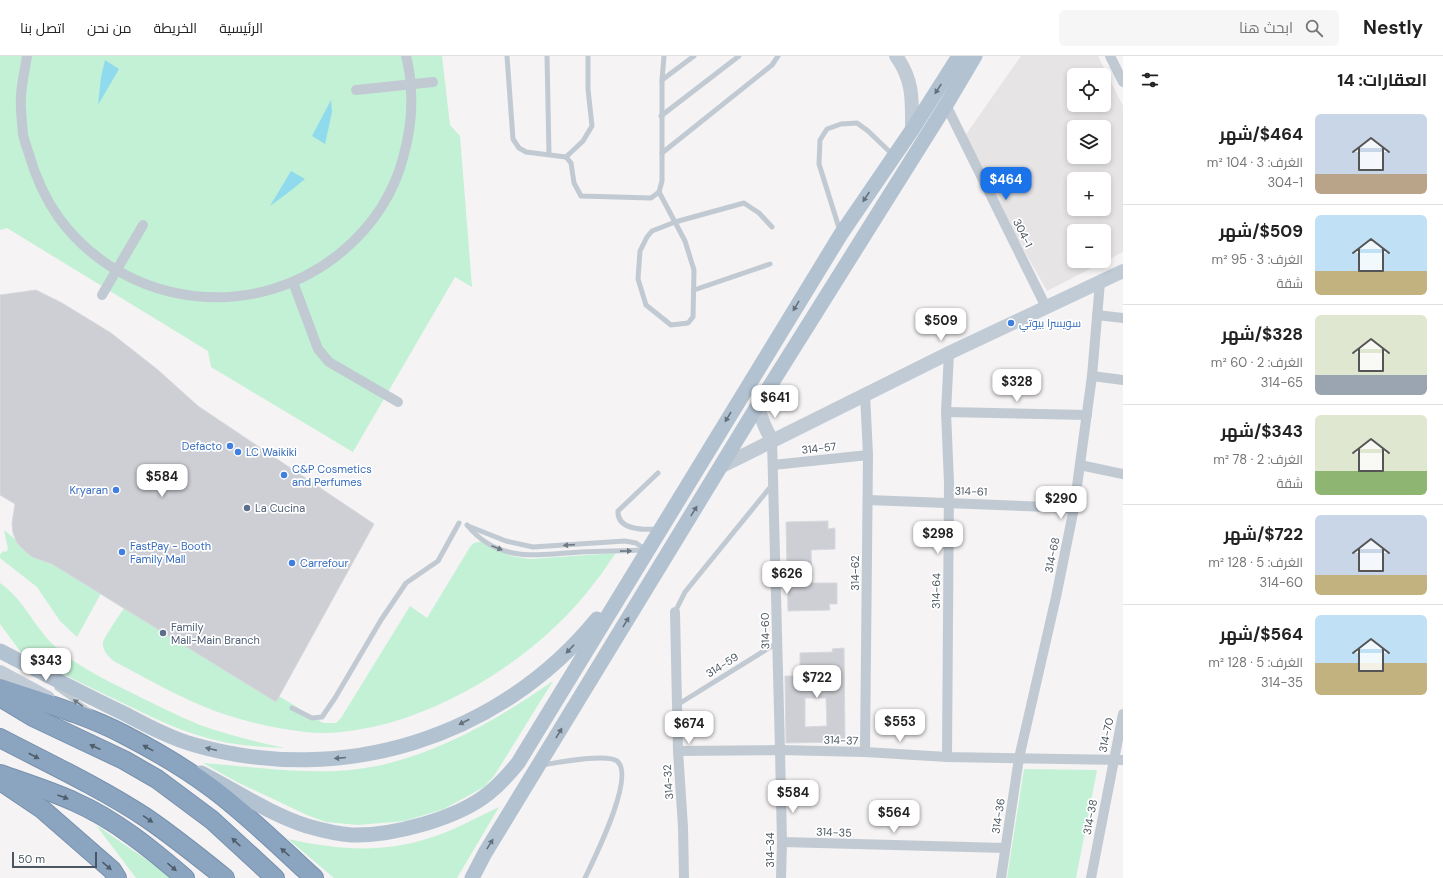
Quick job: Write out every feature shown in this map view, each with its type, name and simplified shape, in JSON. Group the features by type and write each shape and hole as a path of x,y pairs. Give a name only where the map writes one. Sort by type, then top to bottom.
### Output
{"highway":[{"path":"0,688 80,715 122,733 167,758 213,789 255,824 314,878"},
{"path":"0,697 33,717 124,760 157,779 212,820 275,878"},
{"path":"0,738 95,788 144,816 181,842 225,878"},
{"path":"0,774 75,802 105,818 140,840 185,878"},
{"path":"0,781 42,809 112,870 117,878"}],"main road":[{"path":"167,758 207,776 270,811 307,826 351,835 377,833 429,823 454,814 478,802 488,794 513,769 840,234 912,130 960,56"},
{"path":"472,878 485,853 663,560 975,56"},
{"path":"659,531 674,543"},
{"path":"647,550 663,560"},
{"path":"6,652 70,688 151,727 193,745 237,755 269,759 299,760 344,758 393,749 433,736 457,726 505,700 525,687 567,652 590,628 632,576"}],"street":[{"path":"27,56 21,96 24,136 34,174 49,204 70,232 94,255 122,274 156,288 191,296 227,298 263,292 293,282 331,261 359,236 382,206 399,173 410,136 412,98 406,56"},
{"path":"896,56 903,67 911,90 912,130"},
{"path":"1110,56 1123,82"},
{"path":"356,90 433,82"},
{"name":"304-1","path":"946,105 1046,307"},
{"path":"102,295 143,225"},
{"path":"722,466 949,353 1123,271"},
{"path":"293,282 318,349 322,355 329,362 398,402"},
{"name":"314-68","path":"1019,758 1056,597 1074,508 1092,376 1100,282"},
{"path":"1097,315 1123,318"},
{"name":"314-64","path":"947,757 949,502 946,412 949,353"},
{"path":"1092,376 1123,380"},
{"name":"314-62","path":"865,394 868,455 866,752"},
{"path":"758,406 761,418 772,440"},
{"path":"946,412 1087,415"},
{"name":"314-60","path":"772,440 780,750"},
{"name":"314-57","path":"773,466 868,455"},
{"path":"1080,465 1123,474"},
{"name":"314-61","path":"868,500 1074,508"},
{"name":"314-32","path":"675,612 678,751 683,827 684,878"},
{"path":"0,672 80,715"},
{"name":"314-70","path":"1118,760 1123,714"},
{"name":"314-37","path":"678,751 780,750 866,752 947,757 1118,760"},
{"name":"314-34","path":"780,750 782,842 781,878"},
{"name":"314-36","path":"1001,878 1019,758"},
{"name":"314-38","path":"1091,878 1118,760"},
{"name":"314-35","path":"782,842 1005,848"}],"lane":[{"path":"507,56 513,139 518,148 526,152 566,157 571,163 574,183 581,196 650,198 659,192"},
{"path":"547,56 549,154"},
{"path":"566,157 583,141 592,126 588,89 588,56"},
{"path":"664,56 661,116 662,180 659,192 674,222 685,241 694,270 693,317 688,323 671,325 646,306 638,279 640,251 646,237 652,231 674,222 744,203 759,213 772,227"},
{"path":"662,80 694,56"},
{"path":"661,116 739,56"},
{"path":"662,153 772,65 778,56"},
{"path":"840,234 819,164 820,140 827,129 841,124 857,123 868,131 894,156"},
{"path":"694,290 770,264"},
{"path":"658,473 618,511 617,516 623,523 632,528 659,531"},
{"path":"675,612 685,592 773,483"},
{"path":"292,708 312,718 322,717 335,698 381,620 406,583 438,561 459,523"},
{"path":"467,526 506,541 524,546 542,547 625,541 636,543 647,550 606,550 520,555 492,546 480,539 467,526"},
{"name":"314-59","path":"677,705 777,642"},
{"path":"6,652 122,733"},
{"path":"539,766 579,760 606,758 617,761 622,769 622,784 616,806 585,878"}],"shaded area":[{"path":"1021,56 1098,56 1104,68 1067,68 1067,112 1111,112 1111,82 1123,106 1123,252 1111,258 1111,224 1067,224 1067,268 1092,268 1047,291 962,140"}],"green space":[{"path":"0,56 442,56 450,125 460,136 472,287 455,277 353,452 211,367 208,351 7,228 0,230"},
{"path":"4,530 35,556 104,588 77,637 60,621 37,587 0,558 3,551 6,552 8,549"},
{"path":"484,542 511,556 530,559 616,553 598,579 576,606 529,649 503,669 447,701 389,723 358,730 316,733 265,725 225,715 179,695 117,663 109,657 104,649 104,639 127,604 323,723 336,723 341,718 410,606 427,618 470,547 474,543"},
{"path":"0,583 9,590 43,633 58,649 92,672 200,725 242,738 285,748 227,743 184,731 116,700 28,656 20,651 0,624"},
{"path":"553,681 494,776 484,787 444,809 405,821 358,825 326,822 307,815 237,782 203,763 286,770 336,771 365,768 394,762 423,753 477,728 504,713"},
{"path":"1024,769 1097,770 1076,878 1007,878"},
{"path":"499,807 457,878 334,878 288,839 347,848 385,847 405,844 424,840 444,833"},
{"path":"96,825 173,878 136,878"}],"water":[{"path":"105,60 119,69 98,105 101,77"},
{"path":"331,100 332,112 325,144 312,136"},
{"path":"291,171 305,179 270,206"}],"building":[{"path":"36,290 62,303 111,333 158,370 198,406 374,524 276,702 52,564 32,557 17,543 13,533 12,523 15,504 0,495 0,295"},
{"path":"828,521 828,529 835,528 835,549 811,550 812,583 837,583 837,604 829,604 830,610 788,611 786,522"},
{"path":"844,648 845,742 786,743 785,676 800,676 800,653 833,652 832,649","holes":["805,698 826,698 827,726 805,727"]}],"place":[{"name":"سويسرا بيوتي","path":"1011,323"},
{"name":"Defacto","path":"230,446"},
{"name":"LC Waikiki","path":"238,452"},
{"name":"C&P Cosmetics and Perfumes","path":"284,475"},
{"name":"Kryaran","path":"116,490"},
{"name":"La Cucina","path":"247,508"},
{"name":"FastPay - Booth Family Mall","path":"122,552"},
{"name":"Carrefour","path":"292,563"},
{"name":"Family Mall-Main Branch","path":"163,633"}]}
